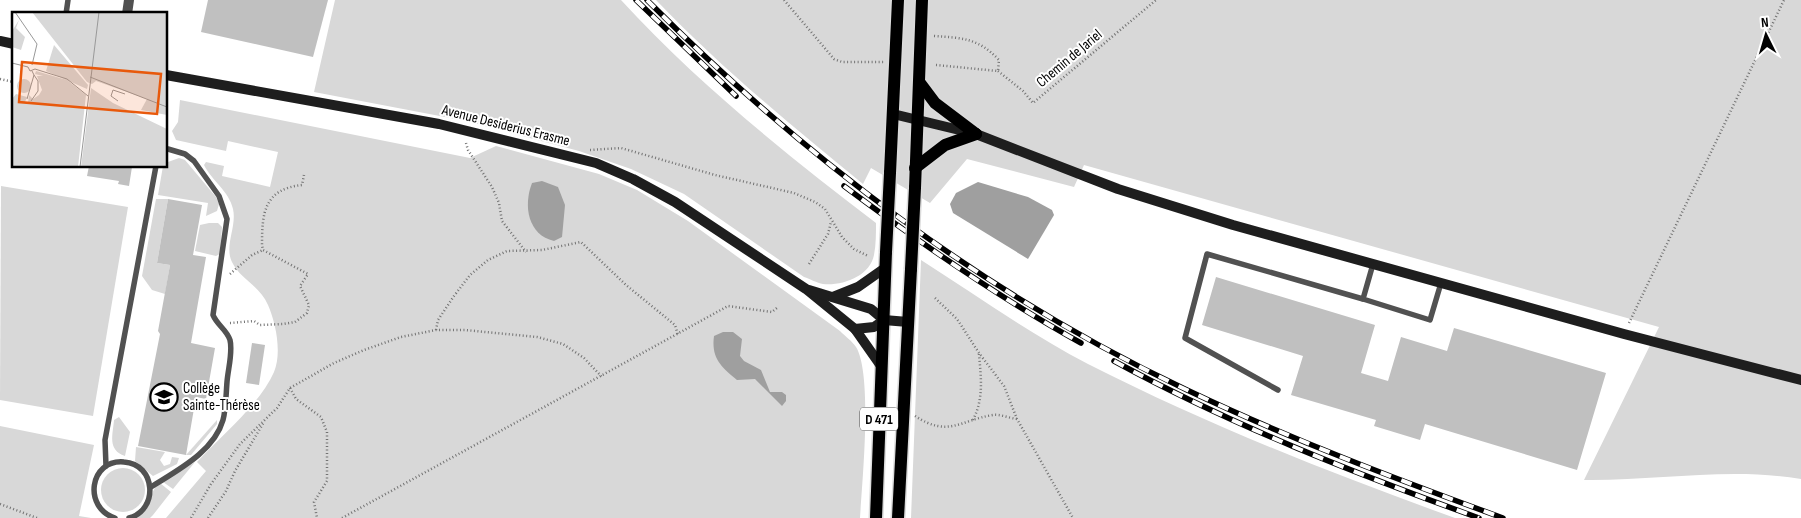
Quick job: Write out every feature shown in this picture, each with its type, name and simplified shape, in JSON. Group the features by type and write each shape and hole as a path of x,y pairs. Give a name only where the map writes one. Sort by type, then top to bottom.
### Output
{"main road":[{"name":"D 471","path":"876,518 885,268 898,0"},
{"name":"D 471","path":"898,518 920,83 922,0"},
{"name":"Avenue Desiderius Erasme","path":"168,75 463,130 583,160 633,179 675,202 806,290"},
{"path":"920,83 935,103 976,134"},
{"path":"892,114 976,134 1062,168 1162,204 1673,348 1801,380"},
{"path":"916,168 945,144 976,134"},
{"path":"833,297 858,286 885,268"},
{"path":"806,290 871,309 884,320 908,322"},
{"path":"806,290 855,329 881,366"},
{"path":"855,329 874,327 884,320"}],"lane":[{"path":"150,487 194,459 213,438 223,421 230,358 230,343 227,334 216,324 213,315 227,219 219,196 194,161 185,154 168,149"},
{"path":"106,466 105,440 156,168"},
{"path":"1278,390 1185,338 1207,254 1363,298 1430,320 1441,283"},
{"path":"1363,298 1373,264"},
{"path":"114,518 102,512 94,498 96,477 106,466 119,462 134,464 145,473 150,487 150,495 144,508 129,518"}],"path":[{"path":"784,0 834,59 842,62 885,62"},
{"name":"Chemin de Jariel","path":"998,71 1022,90 1033,103 1156,0"},
{"path":"1624,334 1784,0"},
{"path":"921,35 968,38 988,48 999,60 998,71 936,65"},
{"path":"463,130 468,150 492,187 499,203 502,221 526,252"},
{"path":"583,160 591,149 621,148 715,175 794,193 821,206 842,237 854,249 868,256"},
{"path":"264,250 262,236 266,205 274,194 284,188 302,185 304,174"},
{"path":"809,264 828,234 832,220"},
{"path":"436,330 438,320 454,296 476,270 488,260 507,251 526,252 581,242 626,285 674,325 678,335"},
{"path":"228,280 230,271 264,250"},
{"path":"225,322 232,324 254,321 260,325 283,324 295,322 307,313 308,305 300,286 308,274 264,250"},
{"path":"935,298 957,319 979,353 1004,386 1016,419 1073,518"},
{"path":"342,518 602,377 728,306 772,312 778,307"},
{"path":"191,518 211,484 240,444 277,408 290,388 334,363 401,337 436,330 465,330 537,337 570,349 584,358 602,377"},
{"path":"973,420 980,407 982,391 979,353"},
{"path":"290,388 296,399 321,417 327,432 327,481 314,502 317,518"},
{"path":"903,408 926,423 938,426 958,427 973,420 995,415 1016,419"},
{"path":"208,518 266,420"},
{"path":"0,504 37,518"}],"shaded area":[{"path":"335,0 621,0 680,60 744,117 876,223 874,255 871,262 861,274 847,281 831,284 821,283 804,277 684,194 631,169 579,151 466,121 314,92"},
{"path":"656,0 1801,0 1801,479 1747,474 1720,474 1584,480 1659,327 1084,165 1074,187 967,159 930,203 871,168 863,184 783,118 705,49"},
{"path":"180,100 470,158 496,146 599,174 637,190 688,221 840,331 856,347 861,361 864,380 865,404 860,518 166,518 206,471 197,462 250,408 268,384 274,372 278,356 276,329 268,305 260,292 235,268 230,256 229,250 234,216 231,203 204,165 206,162 224,166 222,176 270,187 278,152 228,141 226,151 176,140 172,131 178,122"},
{"path":"179,158 185,160 216,197 219,204 217,211 206,216 208,203 158,195 163,168 168,168 168,162"},
{"path":"542,181 558,187 565,205 562,237 554,241 538,233 533,226 528,210 529,192 532,183"},
{"path":"978,182 1028,197 1052,210 1054,215 1028,259 953,213 950,204 956,193"},
{"path":"1,186 128,207 93,416 0,400"},
{"path":"156,199 168,199 157,263 170,265 165,294 152,290 142,276"},
{"path":"218,223 222,227 220,254 216,256 195,251 200,225"},
{"path":"921,260 1045,340 1133,386 1269,447 1455,518 911,518"},
{"path":"723,332 733,332 742,339 740,356 744,361 761,370 770,392 782,392 786,395 786,401 782,406 755,379 737,380 718,361 713,344 714,336"},
{"path":"119,417 130,432 125,456 116,450 112,441 114,420"},
{"path":"217,420 217,424 191,455 186,455"},
{"path":"0,426 94,445 79,516 91,518 0,518"},
{"path":"136,447 165,452 160,460 164,466 170,464 172,457 179,458 177,464 153,476 135,461"},
{"path":"195,462 173,489 163,482"},
{"path":"123,468 135,472 141,478 145,490 141,502 135,508 123,512 111,508 105,502 101,490 105,478 111,472"},
{"path":"160,483 171,492 153,515 150,518 130,518 144,512 153,492"}],"building":[{"path":"208,0 328,0 313,57 201,32"},
{"path":"89,168 132,168 129,186 118,184 119,181 87,176"},
{"path":"168,199 202,205 193,255 206,257 191,343 215,348 206,399 196,397 186,455 138,446 160,334 158,331 170,265 157,263"},
{"path":"1216,277 1375,325 1361,373 1388,381 1401,337 1447,351 1454,328 1606,373 1577,470 1425,424 1420,440 1374,426 1376,420 1291,395 1303,356 1202,325"},
{"path":"252,343 265,345 259,385 246,383"}],"railway":[{"path":"636,0 736,96"},
{"path":"647,0 769,114 834,168 901,219 969,267 1040,311 1113,352 1226,408 1344,458 1503,518"},
{"path":"844,186 960,269 1081,343"},
{"path":"1114,361 1203,406 1294,447 1479,518"}],"place":[{"name":"Collège Sainte-Thérèse","path":"164,397"}]}
